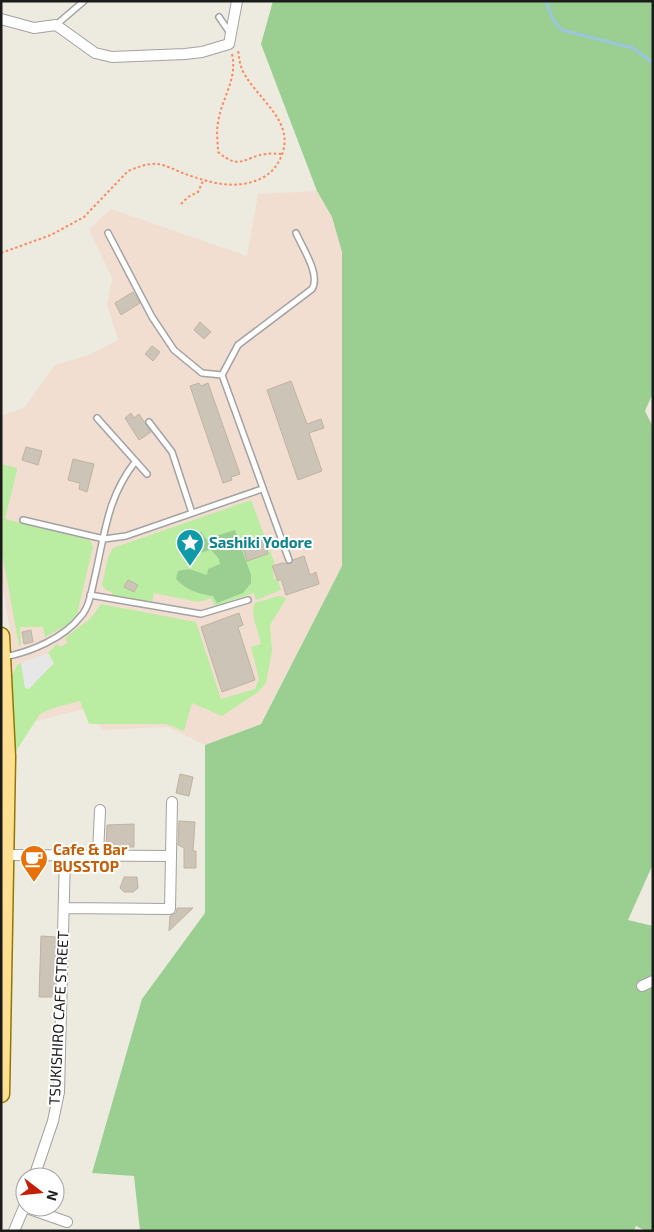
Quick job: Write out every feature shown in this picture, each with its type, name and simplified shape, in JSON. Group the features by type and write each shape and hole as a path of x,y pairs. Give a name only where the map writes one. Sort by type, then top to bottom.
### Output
{"main road":[{"path":"1,636 4,657 7,756 1,1094"}],"street":[{"path":"1,19 34,28 56,25 95,53 112,57 185,54 232,42 237,1"},
{"path":"64,908 170,909 172,802"},
{"path":"98,854 100,810"},
{"path":"5,854 171,856"},
{"name":"TSUKISHIRO CAFE STREET","path":"37,1167 53,1121 59,1092 65,855"},
{"path":"642,986 653,982"},
{"path":"14,1231 20,1217"},
{"path":"54,1217 67,1222"}],"lane":[{"path":"56,25 84,1"},
{"path":"219,17 232,42"},
{"path":"108,233 152,317 174,350 202,373 222,375"},
{"path":"288,560 222,375 238,345 312,289 315,284 314,275 296,233"},
{"path":"97,418 146,474"},
{"path":"149,422 172,452 192,512"},
{"path":"4,657 26,651 60,635 82,616 90,595 116,489 135,462"},
{"path":"23,520 104,539 126,536 262,489"},
{"path":"90,595 201,614 248,600"}],"path":[{"path":"232,42 235,65 218,124 218,152 228,160 241,163 266,154 282,154"},
{"path":"1,253 51,235 78,221 128,171 136,167 160,164 203,181 226,185 254,181 272,172 282,154 285,136 282,126 277,116 246,77 232,42"},
{"path":"181,204 188,196 198,192 203,181"}],"shaded area":[{"path":"317,191 332,217 342,252 342,566 260,724 205,745 168,727 102,730 88,708 12,727 11,639 1,575 1,416 24,408 55,365 89,355 118,340 107,304 112,278 89,229 111,209 247,256 258,194"},
{"path":"48,653 54,663 29,689 25,688 21,663"}],"green space":[{"path":"273,1 653,1 653,393 645,411 653,427 653,864 628,920 653,926 653,1231 646,1231 636,1226 634,1231 140,1231 134,1176 92,1173 142,999 205,913 205,745 261,724 342,566 342,252 332,217 317,191 261,44"},
{"path":"1,464 17,468 5,519 90,540 93,547 77,614 67,625 45,637 43,627 20,627 21,645 19,646 1,547"},
{"path":"251,500 275,564 271,566 274,575 273,579 277,578 281,590 256,600 254,593 215,606 211,598 198,602 154,593 152,602 112,595 112,592 106,590 102,585 108,557 113,548"},
{"path":"235,530 251,575 251,583 243,593 217,603 213,596 193,591 176,579 178,571 189,569 207,575 208,569 220,564 219,559 211,550 192,555 186,532 201,532 206,539"},
{"path":"279,596 286,599 270,625 272,651 266,683 258,692 222,716 192,703 184,731 166,724 89,724 80,701 53,708 40,714 14,754 12,676 17,665 21,663 25,688 54,663 48,653 57,644 61,647 68,642 65,638 91,618 101,604 196,622 221,699 255,689 259,679 251,647 261,644 253,607 255,603"}],"building":[{"path":"133,292 140,303 121,315 115,303"},
{"path":"200,322 211,332 204,339 194,330"},
{"path":"152,346 160,352 153,361 145,354"},
{"path":"291,381 307,424 321,419 324,428 309,433 322,471 298,480 267,390"},
{"path":"199,383 201,386 208,383 240,474 231,477 232,480 223,483 190,386"},
{"path":"131,413 134,418 139,414 151,432 139,440 125,418"},
{"path":"26,447 42,451 38,465 22,460"},
{"path":"73,459 94,464 87,492 79,489 80,483 68,480"},
{"path":"264,540 268,554 247,561 243,547"},
{"path":"304,556 310,575 316,572 319,584 286,595 281,579 278,581 272,566 282,563 290,564 293,560"},
{"path":"128,580 138,585 134,592 124,587"},
{"path":"239,613 243,625 238,627 255,680 222,692 201,627"},
{"path":"31,630 33,642 24,644 22,632"},
{"path":"180,774 193,777 189,796 176,793"},
{"path":"179,821 195,822 193,851 196,851 196,868 184,868 184,848 178,845"},
{"path":"134,824 134,847 106,847 107,825"},
{"path":"124,877 137,877 138,888 133,892 124,892 120,888"},
{"path":"177,908 193,908 169,931 170,916 176,913"},
{"path":"41,936 56,937 55,997 39,997"}],"waterway":[{"path":"546,1 553,20 562,30 633,48 653,63"}],"place":[{"name":"Sashiki Yodore","path":"190,567"},
{"name":"Cafe & Bar BUSSTOP","path":"34,883"}]}
